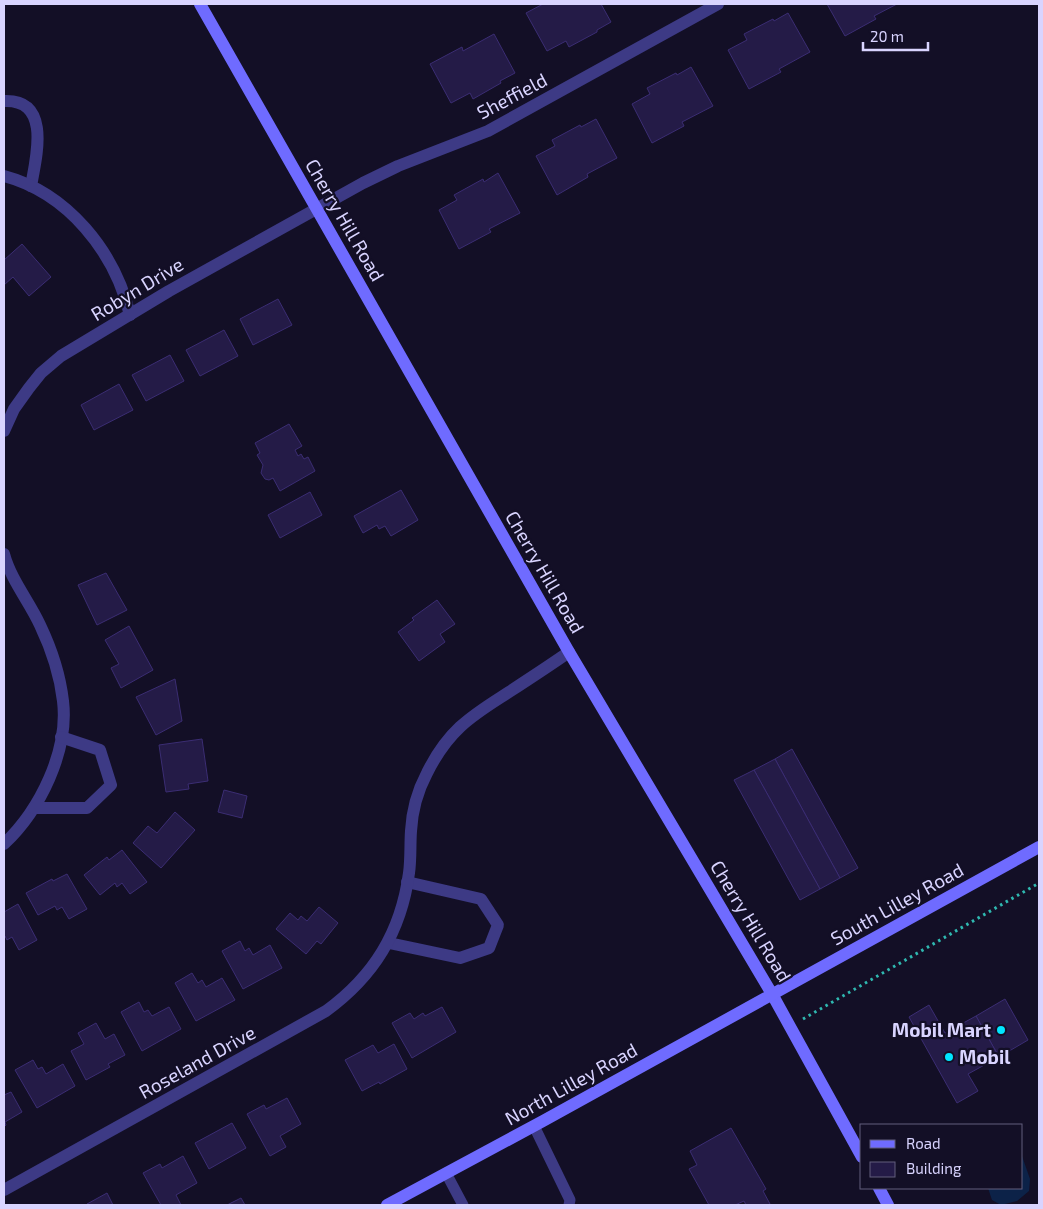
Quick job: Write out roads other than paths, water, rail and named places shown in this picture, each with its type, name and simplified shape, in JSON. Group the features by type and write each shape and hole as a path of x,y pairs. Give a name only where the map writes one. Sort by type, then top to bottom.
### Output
{"main road":[{"name":"Cherry Hill Road","path":"200,4 569,652 772,994 860,1153"},
{"name":"South Lilley Road","path":"772,994 1039,847"},
{"name":"North Lilley Road","path":"387,1205 772,994"},
{"path":"880,1189 888,1205"}],"street":[{"name":"Sheffield","path":"317,209 398,166 488,131 718,4"},
{"path":"4,101 16,102 26,108 35,119 39,134 31,186"},
{"path":"4,176 49,195 77,219 100,246 111,265 130,315"},
{"name":"Robyn Drive","path":"4,431 14,409 28,388 41,373 61,356 169,291 317,209"},
{"path":"4,554 18,585 40,625 55,662 63,701 63,725 52,771 34,808 4,844"},
{"name":"Roseland Drive","path":"4,1190 326,1011 343,999 363,980 389,943 402,907 410,872 411,831 415,805 426,774 443,747 460,728 480,711 569,652"},
{"path":"34,808 87,808 111,785 100,750 60,737"},
{"path":"389,943 460,958 490,948 498,925 481,899 407,882"}],"lane":[{"path":"534,1126 570,1200 569,1205"},
{"path":"446,1173 463,1205"}],"water":[{"path":"1023,1159 1030,1179 1029,1191 1017,1201 1001,1205 992,1200 988,1189 1023,1189"}],"place":[{"name":"Mobil Mart","path":"1001,1030"},
{"name":"Mobil","path":"949,1057"}]}
